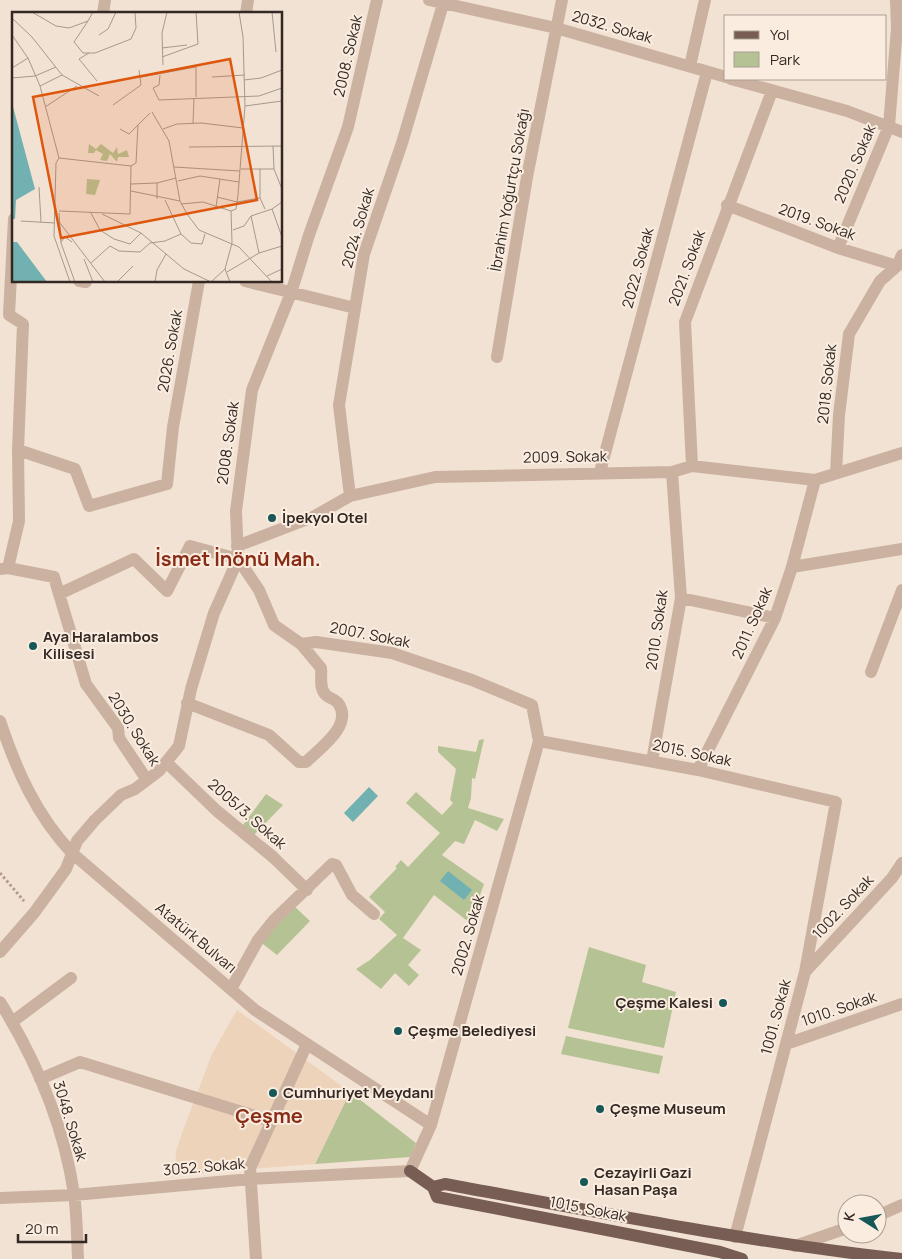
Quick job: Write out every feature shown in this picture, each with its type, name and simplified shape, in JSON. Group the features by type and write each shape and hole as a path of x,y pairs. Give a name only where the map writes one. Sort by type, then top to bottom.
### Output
{"main road":[{"name":"1015. Sokak","path":"410,1171 433,1187 437,1197 720,1252 742,1259"},
{"name":"1015. Sokak","path":"433,1187 445,1184 735,1237 874,1257 902,1259"},
{"path":"820,1259 824,1254 835,1251"}],"street":[{"name":"2008. Sokak","path":"0,952 34,913 66,869 77,841 103,811 121,796 147,780 179,746 187,703 214,613 238,553 236,511 252,390 291,293 309,235 348,127 377,0"},
{"name":"2032. Sokak","path":"430,0 556,28 724,76"},
{"name":"İbrahim Yoğurtçu Sokağı","path":"498,357 527,177 562,0"},
{"path":"690,66 705,0"},
{"name":"2020. Sokak","path":"838,248 889,126 897,28 896,0"},
{"name":"2024. Sokak","path":"350,496 339,405 364,254 402,143 443,4"},
{"name":"2022. Sokak","path":"600,472 707,72"},
{"path":"734,80 847,111 902,132"},
{"name":"2021. Sokak","path":"692,466 685,322 727,205 772,91"},
{"name":"2019. Sokak","path":"727,205 838,248 899,260"},
{"name":"2018. Sokak","path":"836,473 839,415 849,334 880,281 899,260"},
{"path":"4,568 18,521 18,450 23,324 9,315 12,282"},
{"name":"2026. Sokak","path":"18,450 75,469 89,506 167,484 173,427 199,282"},
{"path":"250,282 355,308"},
{"name":"2009. Sokak","path":"238,553 350,496 435,477 600,472 672,472 692,466 815,480 902,453"},
{"name":"2010. Sokak","path":"652,761 681,598 672,472"},
{"name":"2011. Sokak","path":"698,770 775,618 792,567 815,480"},
{"path":"59,594 134,558 167,591 190,546 238,553 259,590 274,625 301,644 321,668 321,686 325,694 338,702 342,713 339,729 306,762 300,762 269,735 187,703"},
{"path":"792,567 902,549"},
{"name":"2030. Sokak","path":"4,568 54,577 86,684 118,728 118,738 147,780"},
{"path":"870,672 902,590"},
{"path":"681,598 775,618"},
{"name":"2007. Sokak","path":"301,644 316,642 392,653 472,680 532,705"},
{"name":"2002. Sokak","path":"410,1171 431,1125 539,741 532,705"},
{"name":"Atatürk Bulvarı","path":"0,721 21,777 51,831 72,853 255,1010 431,1125"},
{"name":"2015. Sokak","path":"539,741 698,770 836,802"},
{"name":"2005/3. Sokak","path":"166,762 217,811 273,857 307,890"},
{"name":"1001. Sokak","path":"735,1237 805,972 836,802"},
{"name":"1002. Sokak","path":"805,972 892,878 902,863"},
{"path":"232,990 258,940 274,920 331,865 335,864 352,894 374,914"},
{"path":"12,1022 71,978"},
{"name":"3048. Sokak","path":"0,1002 40,1078 65,1148 74,1195 78,1259"},
{"name":"1010. Sokak","path":"786,1044 902,1004"},
{"path":"256,1259 250,1168 307,1044"},
{"path":"40,1078 80,1062 271,1121"},
{"name":"3052. Sokak","path":"0,1198 74,1195 251,1179 410,1171"},
{"path":"887,1212 902,1205"},
{"path":"795,1246 837,1231"}],"path":[{"path":"0,873 34,913"}],"green space":[{"path":"484,739 475,779 472,778 471,798 468,808 504,819 497,831 475,820 464,844 455,841 442,855 484,884 470,923 434,895 403,938 421,950 408,965 419,975 409,986 395,973 381,989 356,969 370,960 397,935 379,919 385,912 369,897 397,868 395,867 401,860 408,867 440,833 406,803 416,792 442,815 453,803 450,800 456,769 438,752 438,746 476,752 479,740"},
{"path":"266,794 283,805 254,835 243,825"},
{"path":"295,907 310,921 277,955 259,941"},
{"path":"589,947 646,965 642,982 676,992 664,1048 568,1028"},
{"path":"566,1036 663,1056 659,1074 561,1054"},
{"path":"350,1092 416,1143 410,1157 315,1164"}],"shaded area":[{"name":"Cumhuriyet Meydanı","path":"237,1010 350,1092 315,1164 175,1175 176,1152 182,1133 212,1054"}],"water":[{"path":"369,787 378,796 353,822 344,813"},
{"path":"448,871 472,890 464,900 440,881"}],"place":[{"name":"İpekyol Otel","path":"272,518"},
{"name":"Aya Haralambos Kilisesi","path":"33,646"},
{"name":"Çeşme Kalesi","path":"723,1003"},
{"name":"Çeşme Belediyesi","path":"398,1031"},
{"name":"Cumhuriyet Meydanı","path":"273,1093"},
{"name":"Çeşme Museum","path":"600,1109"},
{"name":"Cezayirli Gazi Hasan Paşa","path":"584,1182"}],"district":[{"name":"İsmet İnönü Mah.","path":"238,559"},
{"name":"Çeşme","path":"269,1116"}]}
